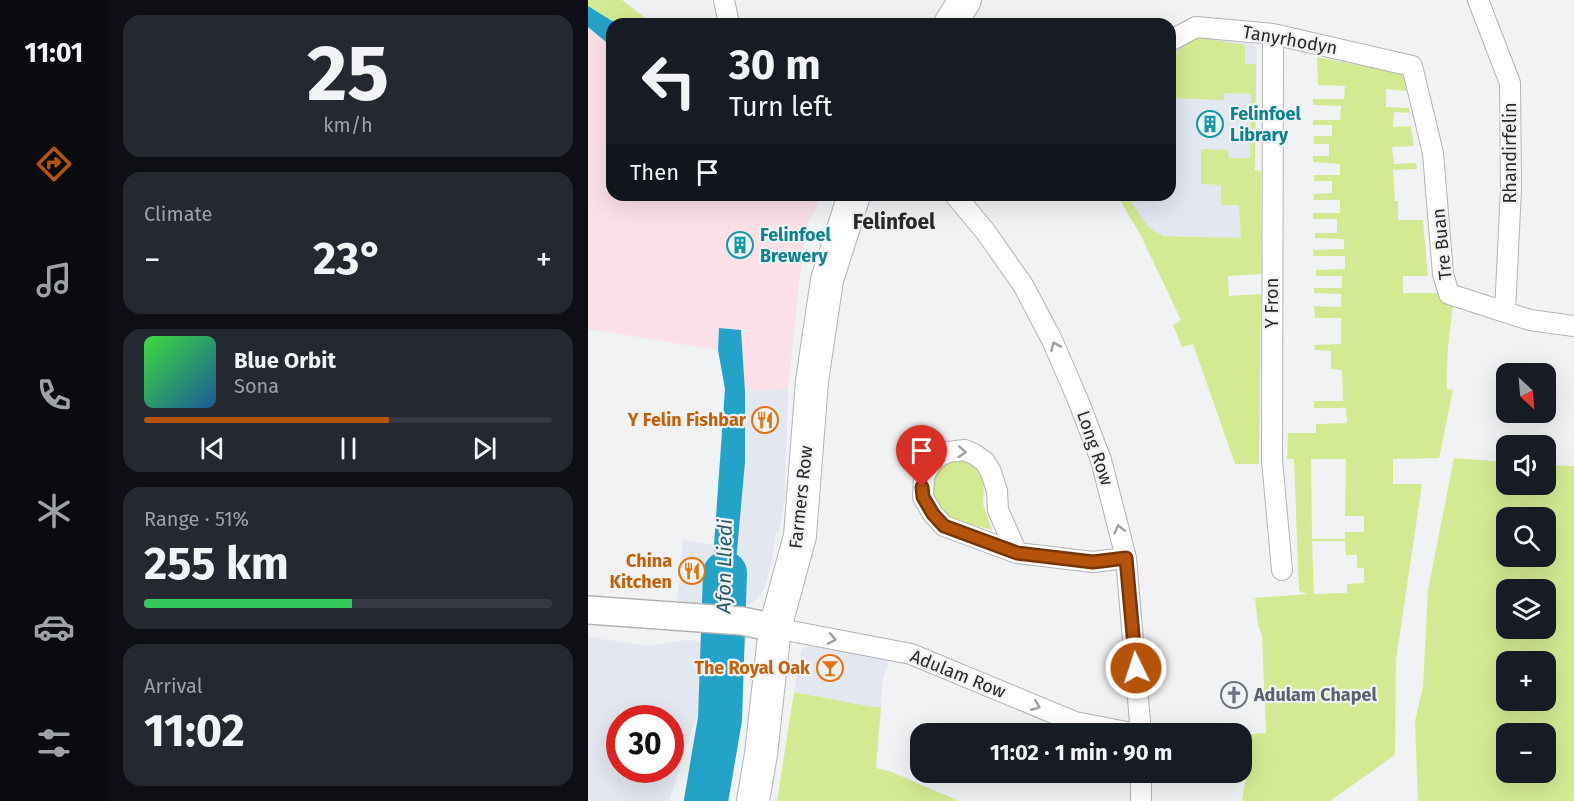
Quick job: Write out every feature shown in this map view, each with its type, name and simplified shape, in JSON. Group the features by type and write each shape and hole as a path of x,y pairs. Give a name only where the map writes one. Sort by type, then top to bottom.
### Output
{"main road":[{"path":"954,18 965,0"},
{"name":"Farmers Row","path":"753,801 761,754 775,628 800,536 812,381 827,280 852,201"}],"street":[{"name":"Rhandirfelin","path":"1478,0 1510,83 1511,189 1505,312"},
{"name":"Tanyrhodyn","path":"1176,38 1196,27 1273,34 1412,66"},
{"name":"Y Fron","path":"1273,34 1272,460 1282,570"},
{"name":"Tre Buan","path":"1412,66 1433,153 1443,274 1449,294 1530,320 1574,326"},
{"name":"Long Row","path":"960,201 985,231 1023,285 1052,340 1101,460 1126,558 1138,723"},
{"path":"1017,553 998,510 997,491 991,472 984,462 965,450 948,452 934,459 924,476 923,497 933,514 944,526 1017,553 1093,562 1126,558"},
{"path":"588,610 742,621 775,628"},
{"name":"Adulam Row","path":"775,628 911,654 1080,723"},
{"path":"1141,783 1141,801"}],"shaded area":[{"name":"Felinfoel Brewery","path":"588,27 606,42 606,201 819,201 805,229 788,388 745,391 741,330 719,328 718,350 588,329"},
{"path":"1195,37 1255,46 1257,51 1255,170 1261,171 1260,239 1145,235 1121,201 1176,201 1176,51"},
{"path":"788,388 785,498 779,532 776,532 772,561 763,592 752,603 732,607 745,462 745,391"},
{"path":"683,540 714,545 716,605 677,601"},
{"path":"588,637 648,646 687,640 715,644 717,664 684,754 684,705 606,705 606,783 675,783 669,801 588,801"},
{"name":"The Royal Oak","path":"809,646 887,659 881,707 794,692 802,649"}],"green space":[{"path":"588,0 622,0 645,18 607,18 588,6"},
{"path":"1195,37 1245,45 1245,64 1256,64 1255,170 1261,171 1261,274 1228,276 1229,296 1261,294 1259,464 1235,464 1193,344 1182,347 1173,325 1181,320 1141,236 1121,201 1130,201 1148,227 1163,236 1241,238 1239,205 1221,205 1221,185 1201,184 1201,149 1228,150 1229,158 1250,158 1251,94 1224,93 1224,100 1176,98 1176,51"},
{"path":"1317,57 1405,74 1407,91 1386,89 1386,107 1409,108 1410,113 1394,112 1393,127 1411,126 1414,146 1392,147 1394,164 1416,163 1417,169 1393,170 1395,201 1398,201 1398,220 1423,220 1428,276 1403,276 1403,293 1444,293 1451,301 1453,307 1448,348 1447,389 1453,390 1439,458 1393,459 1393,484 1422,484 1396,660 1395,755 1330,801 1242,801 1245,783 1252,783 1252,734 1266,733 1262,635 1258,625 1255,598 1308,594 1299,591 1294,459 1287,459 1288,433 1316,433 1316,424 1347,423 1346,408 1314,408 1314,401 1343,401 1342,370 1331,369 1331,351 1315,350 1314,345 1341,344 1341,318 1315,318 1314,306 1341,307 1341,294 1314,293 1314,288 1342,288 1342,276 1316,276 1316,270 1345,269 1345,256 1313,256 1313,250 1344,249 1344,239 1315,238 1315,233 1337,233 1337,219 1313,219 1313,213 1340,213 1340,200 1313,200 1314,194 1332,193 1332,181 1314,181 1314,175 1340,175 1340,164 1313,162 1313,156 1329,156 1329,144 1314,144 1314,136 1332,136 1332,125 1313,125 1313,120 1340,120 1341,106 1313,105 1313,99 1344,99 1345,86 1318,85","holes":["1311,459 1346,459 1345,516 1364,516 1364,532 1345,532 1345,539 1312,539","1312,541 1345,541 1346,555 1357,555 1357,568 1364,568 1364,583 1347,584 1347,593 1314,594"]},
{"path":"964,456 981,468 984,482 983,504 992,530 946,517 937,508 931,496 932,476 937,467 947,460"},
{"path":"1454,458 1496,461 1496,495 1556,495 1556,465 1574,466 1574,801 1418,801 1415,721 1423,686 1428,590"},
{"path":"794,692 881,707 876,768 889,771 910,780 910,783 917,783 959,801 777,801"}],"water":[{"path":"588,6 607,18 606,42 588,27"},
{"path":"719,328 741,330 745,391 745,462 732,607 716,605 714,545 725,389 718,350"}],"waterway":[{"name":"Afon Lliedi","path":"706,801 720,719 725,573"}],"place":[{"name":"Felinfoel Library","path":"1210,124"},
{"name":"Felinfoel Brewery","path":"740,245"},
{"name":"Y Felin Fishbar","path":"765,420"},
{"name":"China Kitchen","path":"692,571"},
{"name":"The Royal Oak","path":"830,668"},
{"name":"Adulam Chapel","path":"1234,695"}],"district":[{"name":"Felinfoel","path":"894,222"}],"route":[{"path":"922,487 923,497 933,514 944,526 1017,553 1093,562 1126,558 1136,668"}]}
